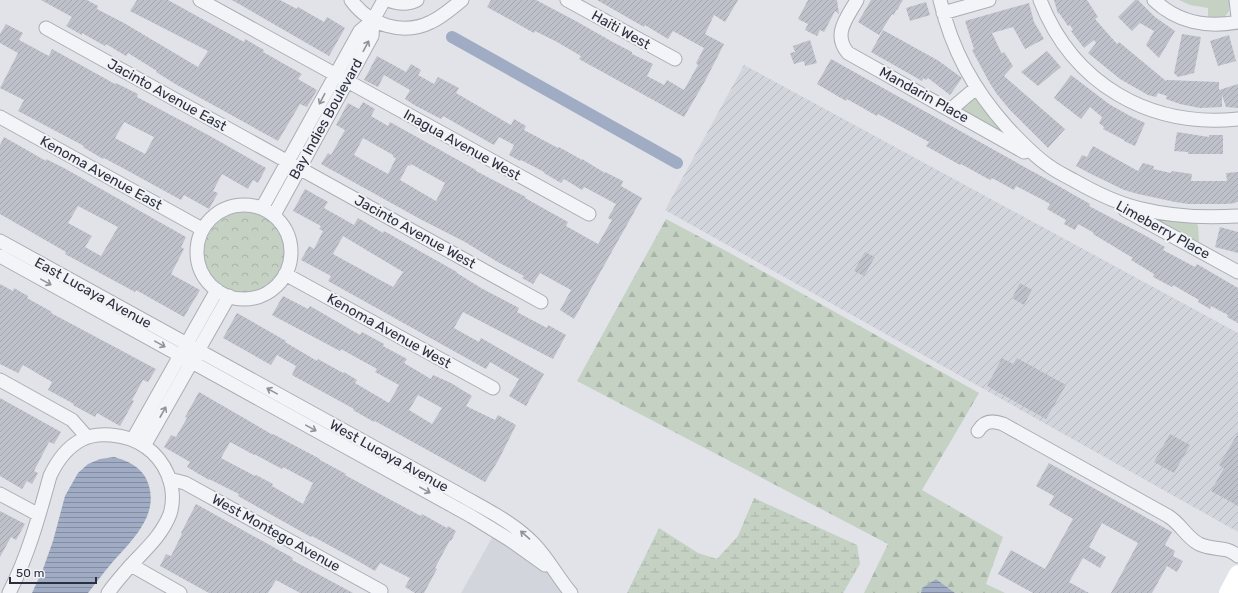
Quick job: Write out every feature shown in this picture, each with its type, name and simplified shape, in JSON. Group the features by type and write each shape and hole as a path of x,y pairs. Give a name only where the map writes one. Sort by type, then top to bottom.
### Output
{"main road":[{"path":"1228,593 1238,574"}],"street":[{"name":"Inagua Avenue West","path":"200,0 589,214"},
{"path":"351,0 359,10 373,20 384,26 394,28 422,26 436,20 462,0"},
{"name":"Bay Indies Boulevard","path":"274,215 294,164 335,74 360,30 373,20 384,0"},
{"path":"388,0 402,4 417,0"},
{"name":"Haiti West","path":"567,0 675,59"},
{"name":"Mandarin Place","path":"857,0 841,30 841,39 845,49 852,56 1050,167"},
{"path":"989,0 942,6 954,45 976,88 989,106 1029,151 1050,167 1087,188 1120,202 1154,212 1206,218 1238,216"},
{"path":"1040,0 1049,21 1069,52 1094,78 1114,92 1140,106 1175,117 1206,121 1238,119"},
{"path":"1154,0 1172,14 1192,22 1212,24 1238,22"},
{"path":"1236,0 1238,17"},
{"name":"Bay Indies Boulevard","path":"262,208 294,164 347,81 372,36 373,20"},
{"name":"Jacinto Avenue East","path":"46,28 294,164"},
{"path":"950,110 976,88"},
{"name":"Kenoma Avenue East","path":"0,117 202,229"},
{"name":"Jacinto Avenue West","path":"294,164 541,302"},
{"name":"Limeberry Place","path":"1087,188 1238,272"},
{"path":"235,205 248,205 262,208 274,215 287,232 290,242 290,264 286,274 278,284 267,292 255,297 242,298 229,296 217,290 208,282 202,273 198,262 197,251 202,229 211,218 222,210 235,205"},
{"name":"East Lucaya Avenue","path":"0,241 28,264 289,408"},
{"path":"0,256 28,264"},
{"name":"Kenoma Avenue West","path":"286,274 493,388"},
{"path":"139,443 189,353 217,290"},
{"path":"189,353 229,296"},
{"path":"0,380 72,420 87,437"},
{"path":"289,408 384,468 487,518"},
{"name":"West Lucaya Avenue","path":"289,408 390,456 487,518 521,532 535,544 571,593"},
{"path":"978,431 981,426 989,422 994,421 1003,424 1168,516 1176,521 1189,537 1197,543 1207,547 1225,550 1238,556"},
{"path":"9,593 25,558 50,476 60,458 70,448 87,437 106,434 126,437 139,443 160,461 172,487 171,509 168,519 161,531 154,542 131,565 108,593"},
{"path":"384,468 390,456"},
{"name":"West Montego Avenue","path":"169,479 185,483 381,591"},
{"path":"0,494 39,515"},
{"path":"131,565 180,593"}],"shaded area":[{"path":"744,65 1238,333 1238,532 665,210"},
{"path":"506,513 526,528 578,593 461,593"}],"green space":[{"path":"1179,0 1230,0 1229,11 1224,18 1208,20 1208,8 1190,5"},
{"path":"973,97 976,98 1008,136 961,110 961,106"},
{"path":"245,212 261,215 274,224 283,237 286,253 283,269 274,282 261,291 245,294 229,291 216,282 207,269 204,253 207,237 216,224 229,215"},
{"path":"1151,216 1196,222 1198,226 1199,242 1152,219"},
{"path":"666,219 728,252 979,393 922,490 1003,537 986,584 1005,593 955,593 936,579 922,588 921,593 864,593 888,544 577,381"},
{"path":"754,498 857,545 860,564 843,593 627,593 659,528 698,553 717,559 738,536"}],"water":[{"path":"114,457 139,469 143,473 148,483 151,495 150,506 147,517 141,528 88,593 32,593 43,569 53,541 65,496 78,473 88,464 100,459"},
{"path":"936,579 955,593 921,593 922,588"}],"building":[{"path":"41,0 87,0 98,6 97,9 124,23 198,67 208,51 130,11 137,0 168,0 244,42 245,39 264,50 263,52 302,74 298,79 317,90 307,107 300,104 278,141 177,85 128,53 126,56 106,44 105,46 66,26 72,17"},
{"path":"232,0 280,0 297,9 298,7 324,22 327,17 345,28 329,56"},
{"path":"491,0 536,0 632,52 632,54 653,64 647,76 664,85 667,80 684,90 698,65 696,63 704,48 673,31 668,39 597,0 738,0 725,22 714,15 705,34 724,44 684,117 579,59 581,56 557,42 535,31 534,33 487,7"},
{"path":"808,0 837,0 839,14 835,11 824,32 820,30 817,36 805,30 808,24 798,19"},
{"path":"871,0 903,0 879,35 858,22"},
{"path":"1054,0 1087,0 1098,17 1095,19 1117,44 1119,42 1166,81 1219,82 1219,90 1238,84 1238,108 1226,107 1222,95 1222,107 1200,108 1180,104 1166,99 1167,96 1158,93 1156,97 1148,95 1120,79 1088,53 1096,43 1094,40 1084,48 1071,31 1073,30 1070,25 1068,26 1059,13 1058,14"},
{"path":"1135,0 1138,0 1155,17 1175,31 1159,58 1146,45 1154,31 1140,23 1132,31 1118,17"},
{"path":"926,2 930,15 910,21 906,8"},
{"path":"1029,3 1034,22 1044,39 1025,49 1013,27 992,33 1002,54 1004,52 1013,66 1004,76 1065,129 1048,148 1010,110 996,93 972,50 974,49 965,21"},
{"path":"6,24 23,33 19,40 49,56 52,49 115,84 116,83 138,94 137,97 266,168 258,183 253,180 248,189 222,174 213,191 218,193 209,209 184,195 181,200 104,158 103,159 83,147 84,146 18,111 24,100 0,88 18,53 0,43 0,34","holes":["124,122 154,137 145,154 115,138"]},
{"path":"883,30 939,61 962,78 950,95 928,78 926,80 923,78 922,81 871,52"},
{"path":"1182,34 1201,37 1194,73 1178,77 1174,73"},
{"path":"1229,35 1236,61 1218,66 1210,41"},
{"path":"810,40 817,63 805,66 804,61 794,64 790,53 795,52 793,46"},
{"path":"1047,51 1061,67 1038,86 1021,72"},
{"path":"377,56 406,72 411,64 421,70 418,75 434,84 438,77 459,88 456,93 511,125 514,119 526,126 524,130 623,181 621,186 642,198 574,319 560,310 571,290 540,273 533,284 522,278 524,276 465,242 420,219 321,164 328,153 331,155 345,130 336,125 348,103 359,109 363,102 375,109 371,116 388,126 390,122 476,171 526,197 525,198 568,222 566,226 598,244 612,220 608,218 616,204 584,187 582,190 564,179 561,183 544,172 509,155 514,145 499,137 494,145 443,116 441,119 416,106 405,99 410,90 384,75 378,87 364,80","holes":["363,138 396,158 388,174 354,155","411,164 445,183 436,201 400,180 408,165 410,166"]},
{"path":"831,59 1048,180 1090,204 1089,206 1146,236 1165,247 1163,250 1195,267 1197,264 1238,288 1238,323 1227,317 1228,315 1211,306 1210,309 1198,302 1199,300 1173,285 1172,287 1153,277 1154,274 1131,260 1133,258 1093,234 1094,233 1078,224 1075,230 1064,224 1066,220 1047,209 1050,204 1045,201 1016,186 1014,190 992,178 990,180 961,164 960,165 926,146 929,142 878,114 877,116 847,99 846,101 817,84"},
{"path":"1071,75 1109,104 1145,123 1135,146 1103,129 1104,127 1099,123 1102,117 1090,107 1081,119 1054,98"},
{"path":"1177,132 1209,137 1209,135 1223,135 1223,154 1188,154 1188,152 1174,151"},
{"path":"4,137 46,161 46,159 64,168 186,237 181,247 184,249 171,274 200,290 184,317 136,290 135,292 65,254 66,252 0,214 0,145","holes":["78,206 118,227 101,256 85,247 92,236 68,223"]},
{"path":"1093,146 1138,171 1143,163 1154,166 1153,169 1171,173 1172,171 1192,174 1191,181 1227,181 1226,173 1238,172 1238,202 1226,204 1189,204 1124,190 1076,166 1082,155 1087,157"},
{"path":"305,189 328,202 324,208 354,225 358,218 383,233 384,231 457,272 481,288 519,308 517,312 547,328 548,325 566,335 553,359 463,312 454,328 479,342 481,338 544,374 526,406 509,396 519,379 490,362 486,369 328,281 331,276 301,260 309,246 314,249 323,231 319,229 321,226 293,211","holes":["343,236 403,272 393,287 333,254"]},
{"path":"1220,227 1238,232 1238,253 1215,247"},
{"path":"865,252 875,257 864,276 854,271"},
{"path":"1020,283 1032,290 1024,305 1012,298"},
{"path":"0,284 13,291 14,288 28,296 27,298 52,312 51,313 156,369 148,382 143,380 132,400 134,401 120,426 97,413 95,417 48,390 52,382 23,365 18,373 0,364"},
{"path":"283,296 308,309 310,306 360,335 362,332 384,344 383,346 407,359 404,363 431,379 433,375 451,383 472,396 466,406 495,420 498,415 516,425 499,459 485,482 375,421 374,422 353,410 354,409 292,375 296,366 277,355 271,365 223,338 237,313 286,341 285,342 317,361 318,359 343,373 344,372 357,380 355,383 389,403 399,385 375,372 377,369 341,349 340,351 272,315","holes":["418,395 442,408 432,424 409,410"]},
{"path":"1002,358 1013,364 1017,358 1066,385 1046,419 987,386"},
{"path":"199,392 391,500 421,516 422,514 447,528 448,526 456,531 435,568 437,569 424,593 415,593 405,587 410,578 380,563 375,571 238,496 239,494 209,480 187,467 190,462 164,447 171,435 176,437 187,418 185,417","holes":["230,442 282,469 283,467 313,483 303,504 272,486 273,484 221,458"]},
{"path":"0,398 61,432 54,444 49,442 34,471 38,473 32,484 27,481 22,489 0,476"},
{"path":"1238,433 1238,506 1211,491 1224,468 1219,465"},
{"path":"1170,434 1190,445 1174,473 1154,462"},
{"path":"1049,463 1172,532 1165,545 1175,551 1173,556 1183,561 1177,572 1167,566 1152,593 1111,593 1138,543 1102,523 1089,547 1106,557 1100,568 1083,558 1069,582 1089,593 1033,593 998,574 1011,550 1045,569 1073,519 1049,505 1054,496 1036,486"},
{"path":"196,504 293,558 292,560 353,593 300,593 276,580 268,593 209,593 160,566 166,554 171,556"},
{"path":"0,511 25,524 16,540 11,537 0,557"}],"waterway":[{"path":"452,37 677,163"}]}
